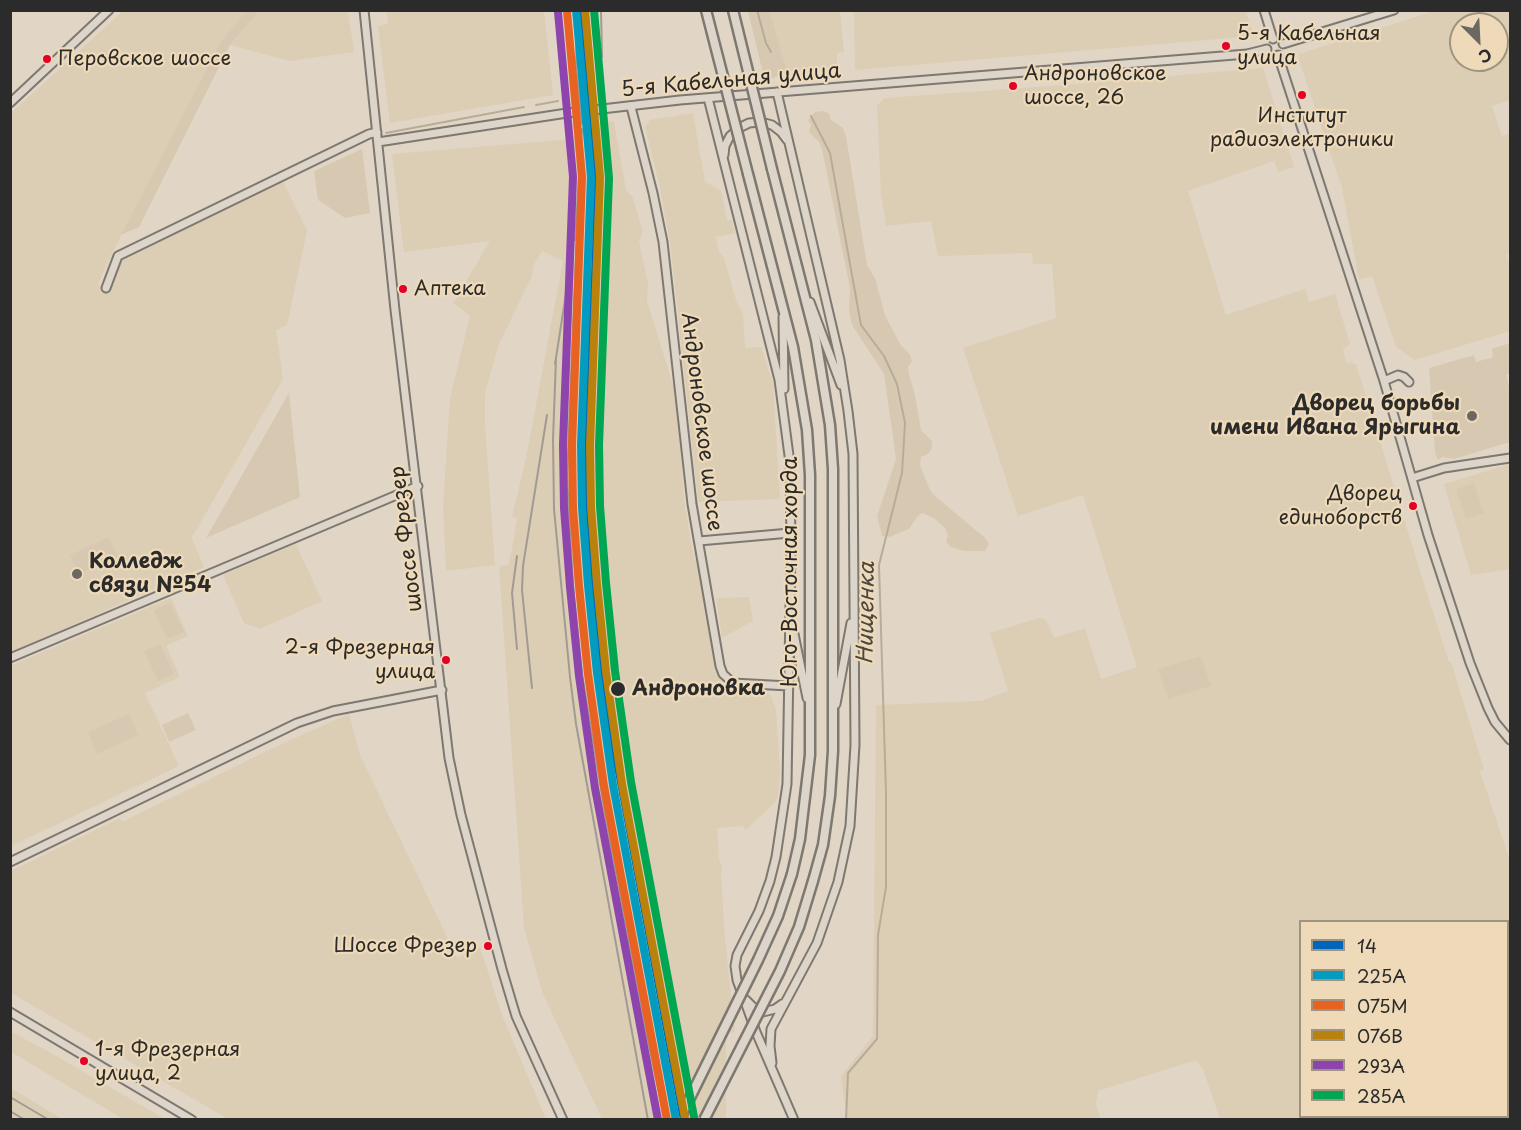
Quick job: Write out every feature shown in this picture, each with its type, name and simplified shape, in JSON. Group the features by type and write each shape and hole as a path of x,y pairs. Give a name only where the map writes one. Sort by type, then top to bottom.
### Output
{"main road":[{"name":"Юго-Восточная хорда","path":"678,1119 778,916 792,874 800,839 810,755 810,475 807,430 800,383 783,308 706,10"},
{"name":"Юго-Восточная хорда","path":"704,1119 780,970 799,927 823,845 830,796 833,721 834,517 830,425 816,340 733,10"}],"street":[{"path":"10,103 109,10"},
{"name":"шоссе Фрезер","path":"364,10 395,310 449,758 461,815 516,1016 563,1119"},
{"path":"1264,10 1273,39"},
{"path":"1283,44 1394,10"},
{"path":"1273,39 1280,40 1283,44"},
{"path":"1273,39 1268,44 1268,49 1270,53 1278,55"},
{"path":"1278,55 1282,52 1283,44"},
{"name":"5-я Кабельная улица","path":"378,142 567,113 708,98 1247,54 1268,49"},
{"path":"1278,55 1384,381 1428,535 1470,663 1491,715 1510,740"},
{"path":"773,1073 771,1029 804,969 828,914 838,882 850,826 854,792 855,745 853,454 847,401 777,92"},
{"path":"708,98 779,380 790,463 787,784 783,818 770,881 759,911 737,955 735,966 737,980 756,1032 794,1119"},
{"name":"Андроновское шоссе","path":"632,107 663,242 692,504 723,674 733,683 789,686"},
{"path":"725,163 724,152 727,141 739,128 749,123 761,122 777,128 790,147"},
{"path":"106,288 118,256 377,132"},
{"path":"798,270 847,401"},
{"path":"783,308 784,413"},
{"path":"1384,381 1398,375 1409,382"},
{"path":"1412,478 1444,468 1510,458"},
{"path":"10,658 418,486"},
{"path":"699,541 790,533"},
{"path":"833,721 854,606"},
{"path":"789,609 810,711"},
{"path":"10,861 306,720 333,711 442,690"},
{"path":"744,998 753,1007 763,1012 775,1009 786,1001"},
{"path":"10,1012 192,1119"}],"shaded area":[{"path":"123,11 246,11 221,41 108,261 98,285 106,288 119,262 283,181 307,231 287,325 276,330 283,379 191,536 204,567 11,652 10,114"},
{"path":"246,11 259,11 230,45 139,227 121,235 221,41"},
{"path":"259,11 348,11 354,52 290,61 230,45"},
{"path":"387,11 544,11 553,95 390,123 378,26 388,24"},
{"path":"748,11 770,11 787,71 765,82"},
{"path":"770,11 840,11 844,52 837,53 837,67 787,71"},
{"path":"854,11 1246,11 1254,36 855,70"},
{"path":"1434,11 1510,11 1510,100 1492,106 1502,136 1510,134 1510,252 1506,254 1510,267 1510,331 1415,360 1396,347 1372,276 1359,280 1342,188 1299,60 1299,54"},
{"path":"1263,68 1294,167 1278,172 1274,161 1188,191 1226,315 1305,289 1309,302 1335,294 1350,344 1343,349 1346,362 1356,364 1430,603 1449,662 1451,662 1484,769 1480,771 1510,861 1510,1119 1220,1119 1203,1069 1196,1060 1098,1091 1096,1104 1101,1119 847,1119 841,1076 873,1036 876,705 981,701 1008,691 990,633 1039,618 1046,620 1054,638 1085,628 1101,679 1137,667 1083,495 1018,516 963,348 1056,318 1052,264 1033,264 1032,253 938,256 931,221 886,226 881,194 877,105 885,98"},
{"path":"815,112 829,113 831,120 843,128 846,136 867,265 875,278 885,315 912,361 908,367 909,375 921,430 932,441 932,448 928,454 921,457 920,465 930,490 935,496 985,538 989,544 985,551 964,551 951,547 946,542 948,535 945,528 934,518 922,513 909,529 889,537 882,536 877,516 896,459 884,374 852,325 849,311 850,288 822,149 819,142 809,132 811,125 808,120"},
{"path":"693,113 705,182 721,190 727,220 732,220 735,233 716,237 719,252 724,258 736,300 743,314 745,348 761,347 773,384 780,499 698,502 671,250 660,188 645,127 650,120"},
{"path":"614,121 626,190 632,196 643,231 639,241 648,283 647,301 676,394 685,508 694,558 699,568 717,670 724,685 734,690 767,693 771,696 776,710 780,771 778,796 775,802 746,830 742,826 717,828 735,1032 726,1033 726,1119 602,1119 542,992 524,928 499,566 508,565 512,549 517,519 512,517 526,458 563,261 542,251 533,266 532,276 499,344 485,393 495,565 446,571 443,506 450,398 470,316 453,303 490,241 404,252 392,154 573,139 579,125"},
{"path":"362,149 370,213 345,218 318,200 314,171"},
{"name":"Дворец борьбы имени Ивана Ярыгина","path":"1510,343 1510,373 1506,375 1510,390 1510,442 1454,459 1442,457 1438,460 1435,452 1429,368 1474,355 1476,362 1493,357 1492,349"},
{"path":"289,393 300,497 206,538"},
{"path":"1510,464 1510,569 1471,575 1444,484"},
{"path":"1474,483 1484,513 1466,519 1456,489"},
{"path":"109,537 118,557 79,574 70,555"},
{"path":"296,544 322,601 260,629 244,623 223,575"},
{"path":"749,597 753,621 722,638 716,598"},
{"path":"171,598 188,636 166,646 180,677 145,693 179,766 11,846 10,666"},
{"path":"170,603 184,632 167,639 154,610"},
{"path":"160,644 174,674 158,681 144,651"},
{"path":"1201,656 1211,686 1168,699 1158,669"},
{"path":"188,713 196,730 169,742 162,725"},
{"path":"129,714 138,735 97,754 88,732"},
{"path":"349,714 360,755 457,958 480,947 502,1015 546,1119 228,1119 11,993 11,871 120,818 122,822 277,746"},
{"path":"10,1031 165,1119 123,1119 11,1052"},
{"path":"11,1088 62,1119 11,1119"}],"waterway":[{"name":"Нищенка","path":"757,10 766,43 771,52"},
{"path":"536,105 558,101"},
{"path":"386,133 524,107"},
{"name":"Нищенка","path":"811,116 830,153 861,325 884,356 897,384 905,423 902,473 879,565 886,793 886,887 878,935 877,1039 848,1073 846,1120"}],"railway":[{"path":"601,10 602,57"},
{"path":"577,24 576,66 582,124"},
{"path":"575,240 582,129"},
{"path":"577,231 567,476 573,586 582,674 606,820 665,1120"},
{"path":"555,364 568,281"},
{"path":"556,358 553,440 554,509 570,677 576,724 648,1120"},
{"path":"532,688 522,590 523,566 547,415"},
{"path":"517,556 512,593 517,649"},
{"path":"10,1097 49,1120"},
{"path":"10,1111 25,1120"}],"transit line":[{"name":"225А","path":"576,10 591,177 581,445 582,507 588,585 597,673 613,785 676,1120"},
{"name":"14","path":"582,10 597,176 596,252 587,443 588,506 594,585 609,718 684,1120"},
{"name":"076В","path":"585,10 600,177 590,445 591,507 597,584 606,672 622,784 685,1118"},
{"name":"285А","path":"594,10 609,178 599,445 600,506 606,583 615,671 631,782 694,1117"},
{"name":"075М","path":"567,11 582,177 572,445 573,508 579,586 588,674 604,786 667,1120"},
{"name":"293А","path":"558,12 573,177 563,445 564,508 570,587 579,676 595,788 658,1120"}],"place":[{"name":"5-я Кабельная улица","path":"1226,46"},
{"name":"Перовское шоссе","path":"47,59"},
{"name":"Андроновское шоссе, 26","path":"1013,86"},
{"name":"Институт радиоэлектроники","path":"1302,95"},
{"name":"Аптека","path":"403,289"},
{"name":"Дворец борьбы имени Ивана Ярыгина","path":"1472,416"},
{"name":"Дворец единоборств","path":"1413,506"},
{"name":"Колледж связи №54","path":"77,574"},
{"name":"2-я Фрезерная улица","path":"446,660"},
{"name":"Андроновка","path":"618,689"},
{"name":"Шоссе Фрезер","path":"488,946"},
{"name":"1-я Фрезерная улица, 2","path":"84,1061"}]}
